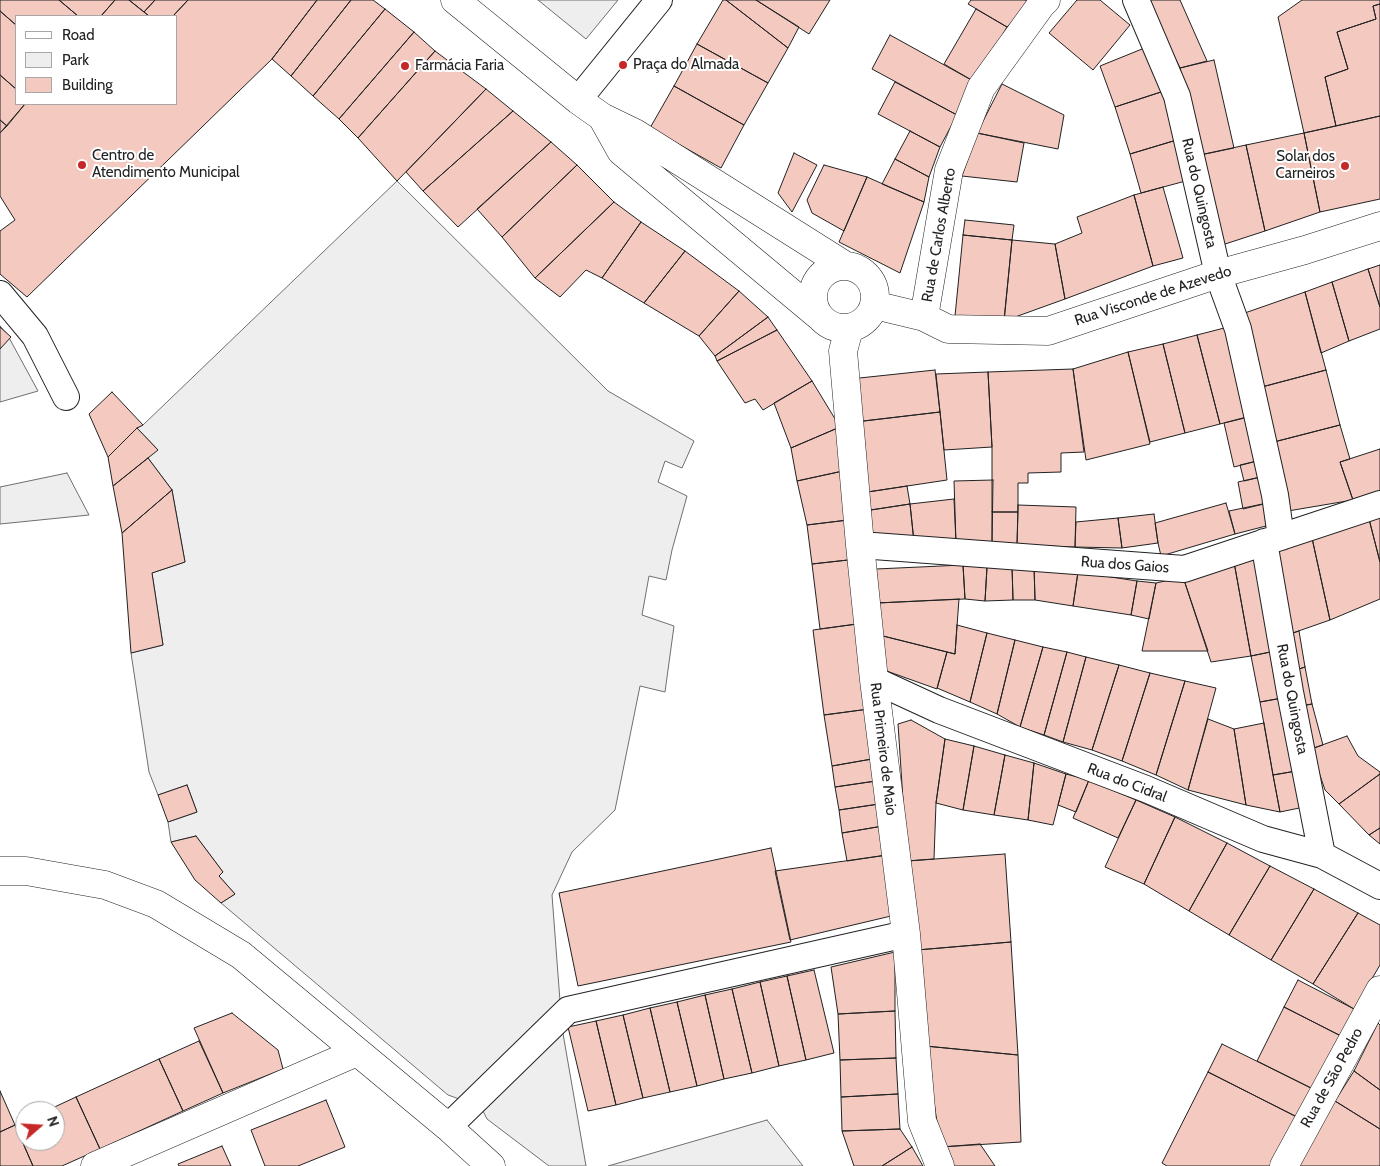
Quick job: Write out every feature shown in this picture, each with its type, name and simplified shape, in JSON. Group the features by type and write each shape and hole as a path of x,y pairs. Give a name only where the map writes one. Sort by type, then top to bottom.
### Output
{"street":[{"path":"455,0 578,100 602,117 634,134 846,266 863,272 874,287 875,296 871,314 858,326 849,329 840,329 825,322 621,151 602,117"},
{"path":"578,100 659,0"},
{"name":"Rua de Carlos Alberto","path":"924,317 949,170 981,88 1046,0"},
{"name":"Rua do Quingosta","path":"1136,0 1177,96 1218,274 1238,328 1275,494 1273,539 1290,692 1322,855"},
{"name":"Rua Visconde de Azevedo","path":"874,305 924,317 948,329 1048,331 1218,274 1380,226"},
{"path":"819,316 814,307 814,287 819,278 826,272 846,266"},
{"path":"0,294 35,336 66,397"},
{"name":"Rua Primeiro de Maio","path":"849,329 843,351 874,680 906,934 922,1121 940,1166"},
{"name":"Rua dos Gaios","path":"860,545 1184,569 1380,504"},
{"name":"Rua do Cidral","path":"874,680 939,710 1146,789 1263,839 1322,855 1380,886"},
{"path":"0,871 26,871 105,885 156,904 241,955 448,1127 491,1166"},
{"path":"448,1127 568,1010 906,934"},
{"name":"Rua de São Pedro","path":"1284,1166 1380,990"},
{"path":"95,1166 357,1052"}],"green space":[{"path":"538,0 618,0 586,39"},
{"path":"397,181 608,391 694,441 682,468 665,461 658,482 687,496 666,580 649,576 642,615 674,626 665,692 640,686 615,810 572,852 552,895 560,1001 462,1100 448,1095 221,903 235,894 219,876 223,872 196,836 171,842 168,822 197,812 187,785 158,795 149,772 131,653 163,645 152,573 185,562 172,490 148,458 157,449 137,428 143,425"},
{"path":"0,326 7,334 38,391 0,402"},
{"path":"67,473 89,515 0,524 0,487"},
{"path":"561,1022 586,1166 549,1166 487,1119 483,1111"},
{"path":"767,1120 803,1166 608,1166"}],"building":[{"path":"0,0 59,0 77,15 15,15 15,24 0,11"},
{"path":"59,0 115,0 102,15 77,15"},
{"path":"115,0 129,0 148,15 102,15"},
{"path":"129,0 155,0 144,12"},
{"path":"155,0 188,0 174,15 148,15 144,12"},
{"name":"Centro de Atendimento Municipal","path":"188,0 317,0 272,59 27,297 0,274 0,231 15,220 0,196 0,133 24,105 178,105 178,15 174,15"},
{"path":"317,0 351,0 291,76 272,59"},
{"path":"351,0 373,0 385,9 313,96 291,76"},
{"path":"723,0 726,0 788,48 768,83 697,44"},
{"path":"726,0 756,0 799,27 788,48"},
{"path":"756,0 830,0 809,34"},
{"path":"971,0 1025,0 1030,3 1007,27 968,4"},
{"path":"1077,0 1100,0 1130,25 1093,70 1049,33"},
{"path":"1147,0 1180,0 1207,61 1180,68"},
{"path":"1302,0 1380,0 1380,4 1373,6 1376,19 1337,32 1348,69 1325,77 1336,126 1304,133 1278,17"},
{"path":"1380,4 1380,116 1336,126 1325,77 1348,69 1337,32 1376,19 1373,6"},
{"path":"385,9 414,32 339,119 313,96"},
{"path":"976,9 1007,27 975,82 944,64"},
{"path":"0,11 15,24 15,88 0,75"},
{"path":"414,32 435,51 358,138 339,119"},
{"path":"890,35 975,82 957,115 872,69"},
{"path":"697,44 768,83 744,125 674,86"},
{"path":"1147,47 1164,91 1115,107 1100,66"},
{"path":"435,51 486,89 397,181 358,138"},
{"path":"1214,60 1234,148 1200,155 1180,68"},
{"path":"0,75 15,88 15,105 24,105 7,126 0,120"},
{"path":"895,82 957,115 940,147 878,114"},
{"path":"1002,84 1064,115 1058,149 977,133"},
{"path":"674,86 744,125 721,168 650,128"},
{"path":"486,89 513,111 423,191 406,172"},
{"path":"1164,91 1180,139 1130,154 1115,107"},
{"path":"513,111 551,142 458,227 423,191"},
{"name":"Solar dos Carneiros","path":"1380,116 1380,199 1320,212 1304,133"},
{"path":"0,120 7,126 0,133"},
{"path":"910,131 940,147 929,177 895,159"},
{"path":"977,133 1024,143 1017,182 962,176"},
{"path":"1304,133 1320,212 1265,231 1246,145"},
{"path":"1180,139 1193,179 1141,193 1130,154"},
{"path":"551,142 577,165 502,237 477,209"},
{"path":"1246,145 1265,231 1219,246 1200,155"},
{"path":"794,153 817,165 792,212 778,193"},
{"path":"895,159 929,177 924,202 882,184"},
{"path":"577,165 614,202 535,278 502,237"},
{"path":"824,165 867,177 844,231 812,213 807,200"},
{"path":"867,177 924,202 900,273 839,242"},
{"path":"1163,187 1183,258 1153,266 1134,195"},
{"path":"1134,195 1153,266 1065,299 1055,244 1082,233 1077,217"},
{"path":"614,202 641,222 602,278 586,270 560,297 535,278"},
{"path":"965,220 1014,225 1012,240 963,235"},
{"path":"641,222 685,251 644,303 602,278"},
{"path":"963,235 1012,240 1004,321 955,316"},
{"path":"1012,240 1055,244 1065,299 1004,321"},
{"path":"685,251 739,291 699,336 644,303"},
{"path":"1380,265 1380,307 1368,269"},
{"path":"1368,269 1380,307 1380,329 1349,341 1332,282"},
{"path":"1332,282 1349,341 1321,353 1305,292"},
{"path":"739,291 768,317 715,356 699,336"},
{"path":"1305,292 1326,370 1258,388 1239,315"},
{"path":"768,317 777,330 717,361 715,356"},
{"path":"1232,326 1254,415 1220,424 1197,335"},
{"path":"0,327 11,337 0,349"},
{"path":"777,330 812,381 763,410 755,399 745,403 717,361"},
{"path":"1197,335 1220,424 1185,433 1163,344"},
{"path":"1163,344 1185,433 1150,442 1128,352"},
{"path":"1128,352 1150,444 1086,460 1073,369"},
{"path":"1073,369 1084,452 1061,453 1061,472 1028,473 1028,483 1018,483 1018,512 992,512 992,447 988,372"},
{"path":"935,370 940,412 855,422 850,379"},
{"path":"1326,370 1340,425 1270,443 1258,388"},
{"path":"988,372 992,447 944,450 936,374"},
{"path":"812,381 840,427 791,448 774,403"},
{"path":"112,392 143,425 137,428 108,457 89,414"},
{"path":"940,412 947,480 861,493 855,422"},
{"path":"1253,416 1261,460 1234,467 1224,423"},
{"path":"1340,425 1350,459 1340,462 1353,500 1282,512 1270,443"},
{"path":"840,427 843,471 797,481 791,448"},
{"path":"137,428 158,450 113,486 108,457"},
{"path":"1380,449 1380,494 1354,503 1340,462"},
{"path":"148,458 172,490 122,533 113,486"},
{"path":"1261,460 1265,476 1244,481 1240,465"},
{"path":"843,471 848,520 807,525 797,481"},
{"path":"1265,476 1272,502 1243,509 1238,482"},
{"path":"993,480 992,545 956,543 954,481"},
{"path":"907,486 910,504 864,511 861,493"},
{"path":"172,490 185,562 152,573 163,645 131,653 122,533"},
{"path":"954,499 956,543 914,542 910,504"},
{"path":"1272,502 1273,522 1266,526 1235,534 1229,511"},
{"path":"1226,503 1235,534 1161,556 1155,523"},
{"path":"910,504 914,542 866,537 864,511"},
{"path":"1018,505 1076,507 1075,547 1017,545"},
{"path":"992,512 1018,512 1017,545 992,545"},
{"path":"1154,514 1158,543 1122,548 1118,518"},
{"path":"1380,515 1380,562 1369,519"},
{"path":"1118,518 1122,548 1075,547 1076,522"},
{"path":"1369,519 1380,562 1380,599 1330,620 1312,538"},
{"path":"848,520 848,560 812,564 807,525"},
{"path":"1312,538 1330,620 1287,635 1272,550"},
{"path":"1263,557 1280,650 1251,656 1234,562"},
{"path":"848,560 857,624 820,629 812,564"},
{"path":"1234,562 1251,656 1211,662 1183,577"},
{"path":"963,565 965,599 877,603 876,569"},
{"path":"963,565 987,567 985,601 965,599"},
{"path":"1034,565 1035,600 1013,600 1012,566"},
{"path":"1034,565 1078,572 1073,606 1035,600"},
{"path":"1012,566 1013,600 985,601 987,567"},
{"path":"1078,572 1137,581 1131,615 1073,606"},
{"path":"1183,577 1208,651 1142,651 1156,583"},
{"path":"1137,581 1156,583 1149,619 1131,615"},
{"path":"959,599 955,654 879,635 877,603"},
{"path":"857,624 869,709 824,715 813,630"},
{"path":"957,625 987,633 970,702 937,688 947,652 955,654"},
{"path":"1299,631 1305,667 1293,671 1287,635"},
{"path":"987,633 1015,640 997,714 970,702"},
{"path":"879,635 947,652 937,689 881,669"},
{"path":"1015,640 1043,647 1020,727 997,714"},
{"path":"1043,647 1067,652 1044,735 1020,727"},
{"path":"1280,650 1288,697 1260,702 1251,656"},
{"path":"1067,652 1086,657 1063,742 1044,735"},
{"path":"1086,657 1119,665 1092,750 1063,742"},
{"path":"1119,665 1150,673 1122,761 1092,750"},
{"path":"1305,667 1312,704 1301,706 1293,671"},
{"path":"1150,673 1185,681 1156,775 1122,761"},
{"path":"1185,681 1216,688 1188,790 1156,775"},
{"path":"1288,697 1302,770 1273,775 1260,702"},
{"path":"1312,704 1323,745 1311,749 1301,706"},
{"path":"869,709 872,759 832,766 824,715"},
{"path":"1208,719 1234,729 1246,805 1188,790"},
{"path":"911,720 945,739 936,803 934,859 907,861 898,724"},
{"path":"1264,723 1280,812 1246,805 1234,729"},
{"path":"1347,736 1358,756 1380,772 1380,774 1339,804 1325,790 1311,749"},
{"path":"945,739 974,746 963,810 936,803"},
{"path":"974,746 1005,755 994,815 963,810"},
{"path":"1005,755 1034,763 1028,820 994,815"},
{"path":"872,759 876,781 835,787 832,766"},
{"path":"1034,763 1066,774 1053,825 1028,820"},
{"path":"1302,770 1309,806 1280,812 1273,775"},
{"path":"1066,774 1089,780 1076,812 1058,805"},
{"path":"1380,774 1380,828 1369,835 1339,804"},
{"path":"1089,780 1136,800 1118,838 1073,818"},
{"path":"876,781 879,804 839,810 835,787"},
{"path":"187,785 197,812 168,822 158,795"},
{"path":"1136,800 1175,817 1144,884 1105,867"},
{"path":"879,804 883,826 842,833 839,810"},
{"path":"1175,817 1227,843 1189,911 1144,884"},
{"path":"883,826 887,855 847,861 842,833"},
{"path":"1380,828 1380,844 1369,835"},
{"path":"196,836 223,872 219,876 235,894 221,903 195,880 171,842"},
{"path":"1227,843 1270,866 1229,935 1189,911"},
{"path":"771,848 791,942 578,986 559,893"},
{"path":"1005,854 1011,942 917,950 907,861"},
{"path":"887,855 891,916 790,940 775,871"},
{"path":"1270,866 1314,889 1271,960 1229,935"},
{"path":"1314,889 1358,913 1313,984 1271,960"},
{"path":"1358,913 1380,925 1380,965 1354,1009 1313,984"},
{"path":"1011,942 1018,1055 925,1046 917,950"},
{"path":"895,952 895,1011 838,1014 831,967"},
{"path":"814,970 834,1053 806,1060 787,976"},
{"path":"787,976 806,1060 779,1066 760,982"},
{"path":"1298,980 1354,1009 1341,1036 1284,1007"},
{"path":"760,982 779,1066 752,1073 732,989"},
{"path":"732,989 752,1073 724,1079 705,995"},
{"path":"705,995 724,1079 697,1086 677,1002"},
{"path":"677,1002 697,1086 670,1092 650,1008"},
{"path":"1284,1007 1341,1036 1313,1089 1257,1061"},
{"path":"650,1008 670,1092 643,1098 623,1015"},
{"path":"895,1011 896,1058 840,1060 838,1014"},
{"path":"232,1013 278,1050 283,1069 223,1093 194,1028"},
{"path":"623,1015 643,1098 616,1105 596,1021"},
{"path":"596,1021 616,1105 588,1111 568,1027"},
{"path":"1378,1023 1380,1025 1380,1090 1354,1071"},
{"path":"199,1041 223,1093 183,1111 159,1059"},
{"path":"1222,1044 1313,1089 1297,1117 1208,1072"},
{"path":"925,1046 1018,1055 1021,1142 941,1147"},
{"path":"896,1058 898,1094 841,1097 840,1060"},
{"path":"159,1059 183,1111 100,1149 76,1097"},
{"path":"1354,1071 1380,1090 1380,1129 1335,1101"},
{"path":"1208,1072 1297,1117 1271,1166 1167,1166 1162,1163"},
{"path":"0,1091 15,1125 0,1132"},
{"path":"898,1094 900,1129 842,1131 841,1097"},
{"path":"76,1097 100,1149 62,1166 33,1166 26,1151 65,1151 65,1102"},
{"path":"326,1100 345,1147 298,1166 265,1166 251,1130"},
{"path":"1335,1101 1380,1129 1380,1166 1297,1166"},
{"path":"15,1125 15,1151 26,1151 33,1166 0,1166 0,1132"},
{"path":"900,1129 912,1147 882,1166 854,1166 842,1131"},
{"path":"980,1144 995,1166 951,1166 941,1147"},
{"path":"222,1146 231,1166 179,1166 178,1164"},
{"path":"912,1147 923,1166 882,1166"}],"place":[{"name":"Praça do Almada","path":"623,65"},
{"name":"Farmácia Faria","path":"405,66"},
{"name":"Centro de Atendimento Municipal","path":"82,165"},
{"name":"Solar dos Carneiros","path":"1345,166"}]}
